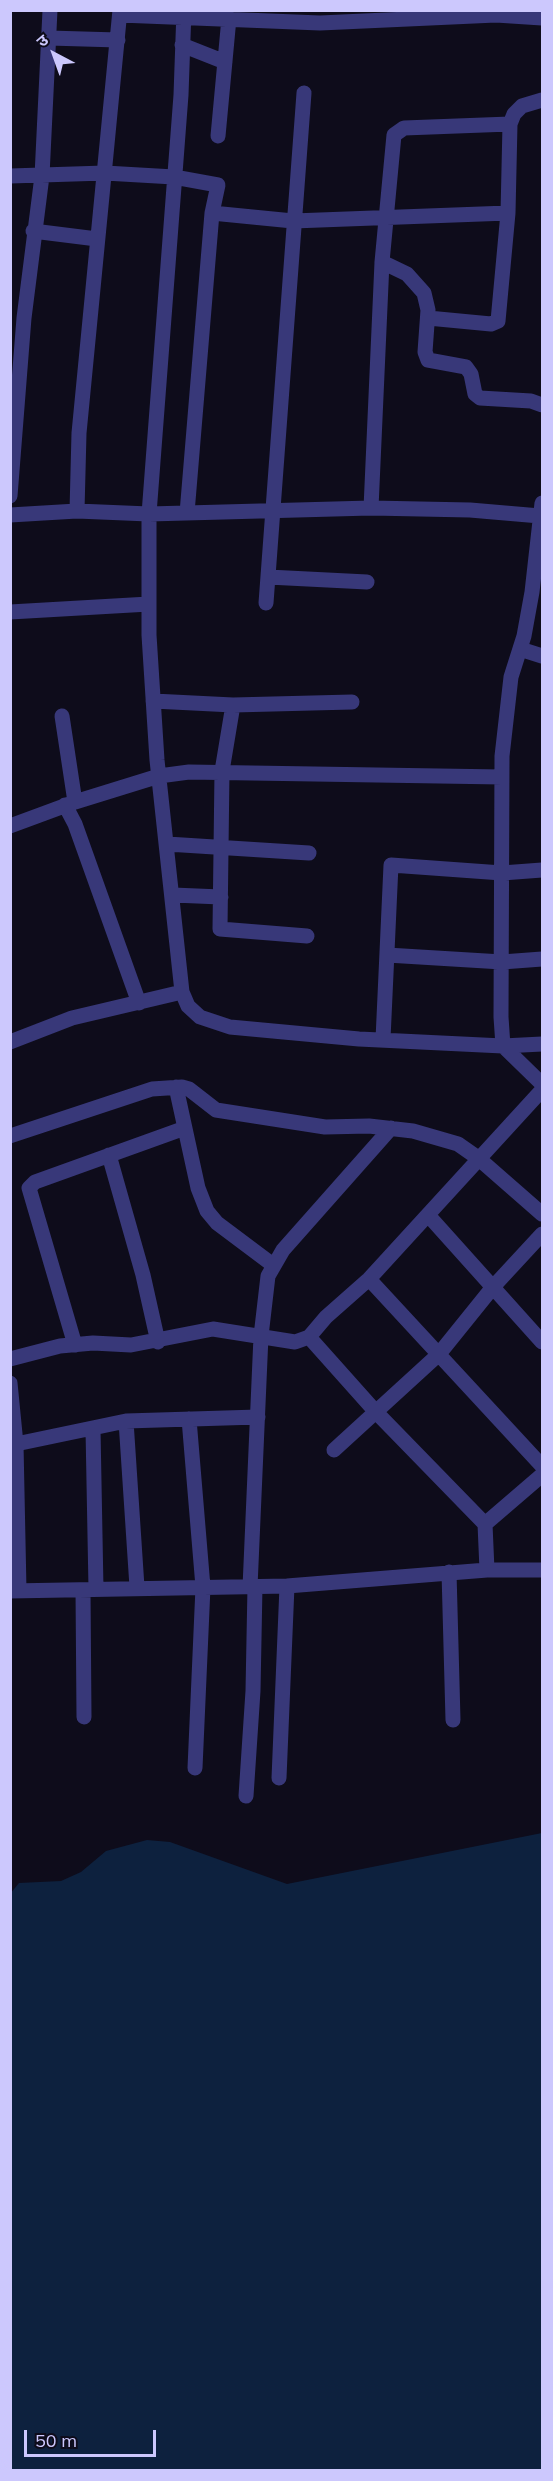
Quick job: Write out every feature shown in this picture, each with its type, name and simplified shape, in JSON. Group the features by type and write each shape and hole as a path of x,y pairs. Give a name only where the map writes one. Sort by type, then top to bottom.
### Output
{"street":[{"path":"10,496 33,231 42,176 50,10"},
{"path":"77,511 79,433 120,13 334,17 496,13 543,18"},
{"path":"183,14 174,177 149,514 149,604 153,701 182,992 188,1006 200,1017 212,1023 359,1039 383,1038 503,1046 543,1044"},
{"path":"218,136 225,62 238,16"},
{"path":"49,38 118,40"},
{"path":"182,45 225,62"},
{"path":"266,603 271,510 304,93"},
{"path":"428,318 491,324 498,321 508,213 510,124 514,114 522,106 543,100"},
{"path":"371,508 382,262 393,141 396,132 410,128 510,124"},
{"path":"10,176 105,173 174,177 218,185 212,213 187,513"},
{"path":"212,213 293,220 386,215 508,213"},
{"path":"33,231 97,240"},
{"path":"382,262 407,274 419,285 427,302 425,352 428,360 466,367 471,374 475,394 482,399 531,401 543,405"},
{"path":"10,515 77,511 149,514 371,508 541,509 532,592 511,677 502,756 502,962 503,1046 543,1084"},
{"path":"268,577 367,582"},
{"path":"10,612 149,604"},
{"path":"519,649 543,656"},
{"path":"153,701 233,705 352,702"},
{"path":"233,705 222,771 220,929 306,936"},
{"path":"62,716 70,804 75,824 139,1003"},
{"path":"10,826 70,804 159,777 222,771 502,777"},
{"path":"167,844 309,853"},
{"path":"383,1038 391,865 502,873 543,870"},
{"path":"173,895 221,897"},
{"path":"387,955 502,962 543,959"},
{"path":"11,1041 72,1018 182,992"},
{"path":"176,1087 202,1201 207,1211 217,1223 273,1264"},
{"path":"10,1136 114,1100 152,1089 176,1087 189,1089 216,1110 325,1127 369,1126 413,1131 458,1144 478,1158 543,1214"},
{"path":"10,1359 75,1345 131,1345 158,1342 213,1329 295,1342 309,1337 326,1317 369,1279 543,1090"},
{"path":"75,1345 29,1188 35,1182 185,1128"},
{"path":"246,1796 261,1336 265,1293 273,1264 391,1128"},
{"path":"109,1155 143,1275 158,1342"},
{"path":"428,1215 543,1342"},
{"path":"334,1450 439,1354 493,1287 543,1234"},
{"path":"369,1279 543,1466"},
{"path":"309,1337 375,1411 485,1524 487,1569"},
{"path":"10,1383 16,1444 15,1591 287,1586 487,1569 543,1570"},
{"path":"16,1444 126,1421 258,1417"},
{"path":"189,1419 203,1587 195,1768"},
{"path":"126,1421 137,1587"},
{"path":"84,1717 90,1590 93,1429"},
{"path":"485,1524 543,1475"},
{"path":"449,1572 453,1720"},
{"path":"279,1778 287,1586"}],"water":[{"path":"542,1833 542,2470 11,2470 10,1894 19,1883 61,1881 81,1872 106,1851 147,1840 170,1842 287,1884"}]}
